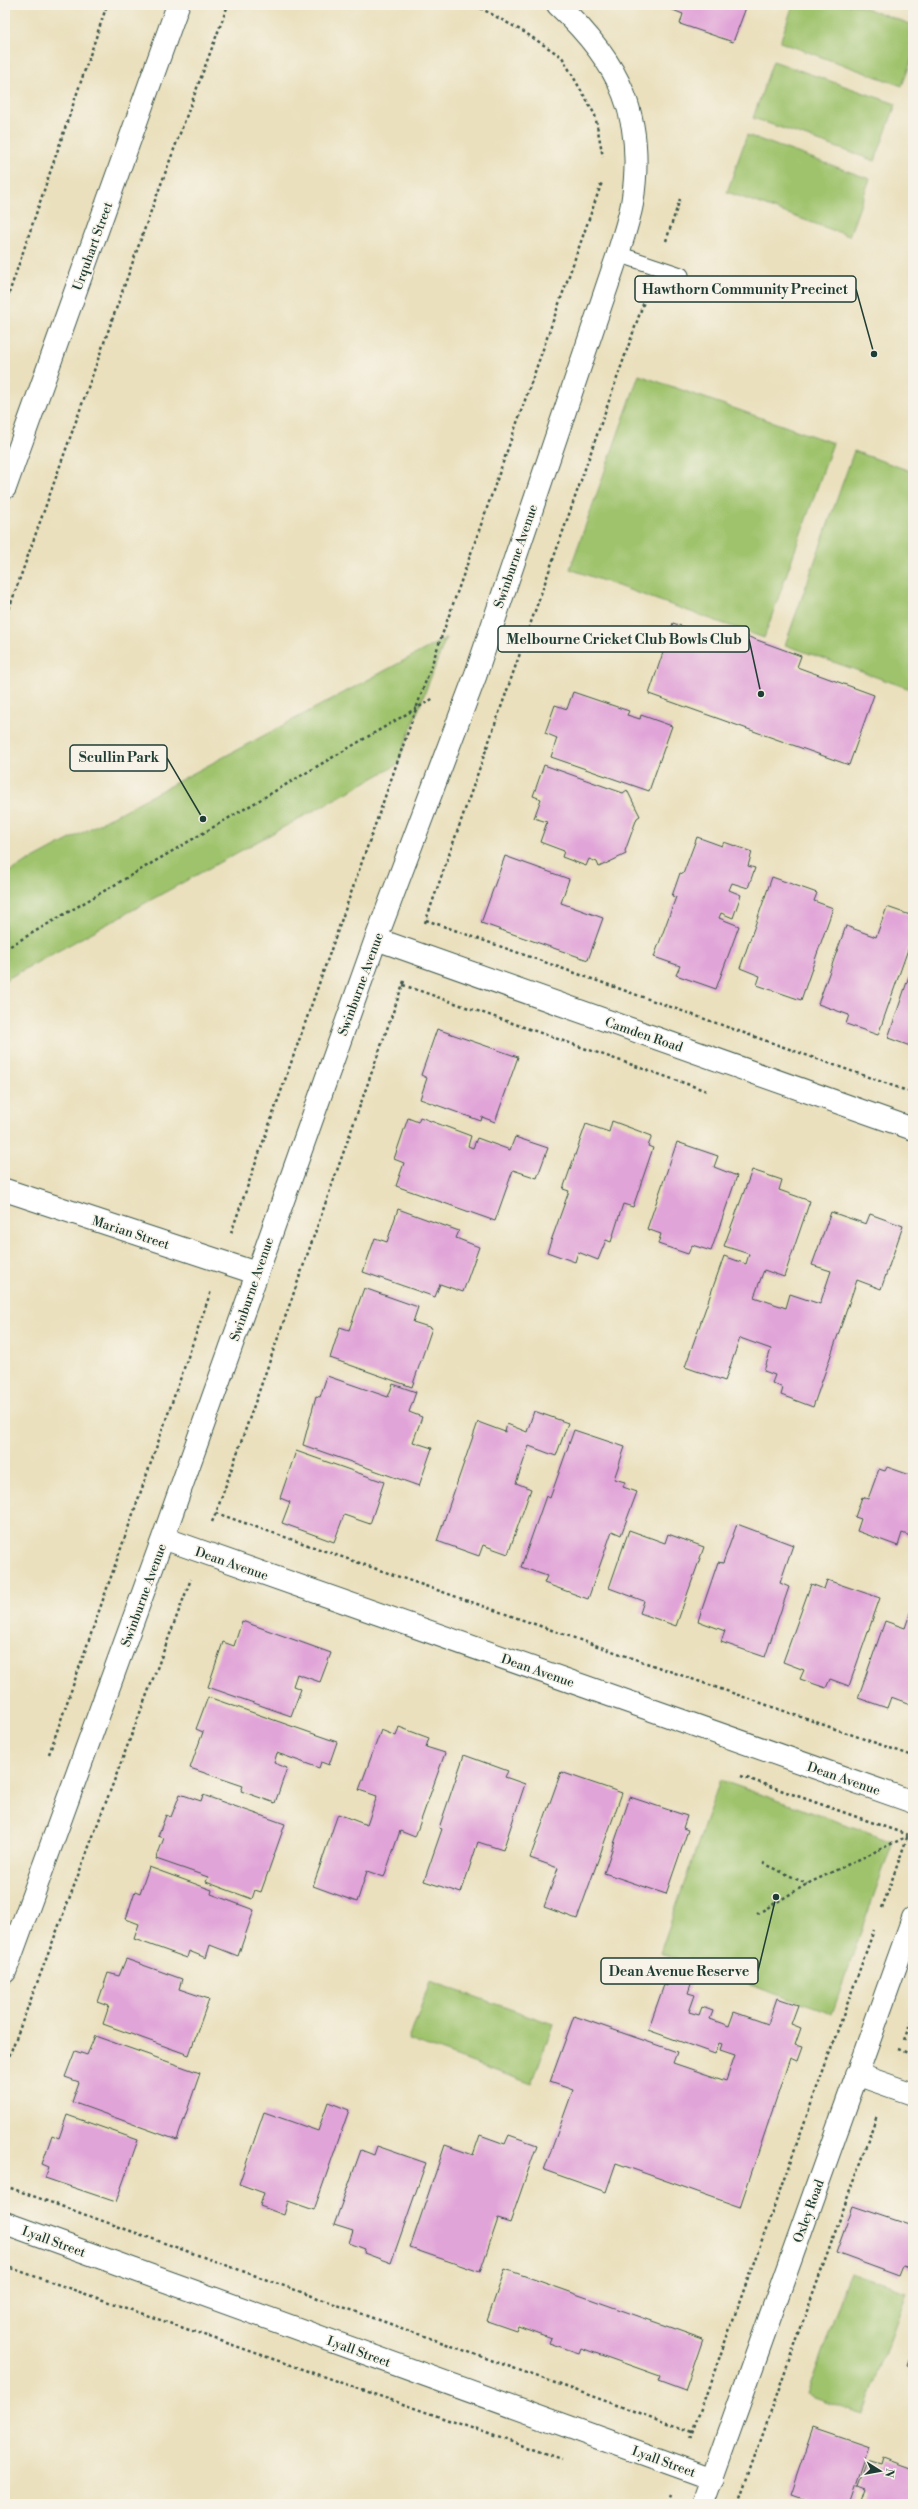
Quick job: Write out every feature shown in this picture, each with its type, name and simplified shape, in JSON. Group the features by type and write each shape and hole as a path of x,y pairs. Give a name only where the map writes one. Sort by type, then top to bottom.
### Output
{"street":[{"name":"Urquhart Street","path":"5,488 178,5"},
{"name":"Swinburne Avenue","path":"5,1972 163,1538 376,939 476,674 618,254 632,204 636,167 634,131 625,96 607,60 585,30 558,5"},
{"name":"Camden Road","path":"376,939 913,1129"},
{"name":"Marian Street","path":"5,1190 256,1273"},
{"name":"Dean Avenue","path":"163,1538 913,1802"},
{"name":"Oxley Road","path":"703,2504 913,1918"},
{"path":"856,2074 913,2094"},
{"name":"Lyall Street","path":"5,2224 713,2479"}],"lane":[{"path":"618,254 681,275"}],"path":[{"path":"5,305 106,5"},
{"path":"5,620 148,219 228,5"},
{"path":"475,5 524,32 562,57 595,115 604,164"},
{"path":"47,1760 415,709 603,178"},
{"path":"5,2067 216,1514 680,199"},
{"path":"5,950 435,697"},
{"path":"426,920 913,1093"},
{"path":"403,986 710,1092"},
{"path":"216,1514 913,1756"},
{"path":"757,1914 807,1884 908,1835 881,1910"},
{"path":"763,1863 807,1884"},
{"path":"667,2504 679,2467 876,1925"},
{"path":"738,2504 913,2016"},
{"path":"900,2050 913,2054"},
{"path":"5,2186 692,2432"},
{"path":"5,2266 564,2460"},
{"path":"662,2494 669,2496"}],"green space":[{"path":"793,5 857,5 913,25 913,56 902,86 780,42"},
{"path":"773,61 896,104 875,161 753,118"},
{"path":"747,135 870,179 849,236 727,192"},
{"path":"639,375 833,443 764,638 570,569"},
{"path":"854,451 913,472 913,690 785,645"},
{"path":"446,638 397,765 5,980 5,874"},
{"path":"720,1780 893,1841 832,2014 660,1953"},
{"path":"430,1981 553,2024 532,2084 409,2040"},
{"path":"850,2273 907,2292 863,2415 807,2395"}],"building":[{"path":"660,5 747,5 733,42 680,24 683,14"},
{"path":"673,623 742,648 746,636 801,656 797,667 874,695 849,765 649,694"},
{"path":"573,692 629,711 627,715 640,719 641,715 672,726 649,791 551,757 557,738 545,733 555,705 567,709"},
{"path":"544,765 623,793 627,790 640,816 637,818 625,851 626,854 599,867 597,862 589,859 586,866 562,857 564,851 540,842 547,822 534,818 541,799 533,796"},
{"path":"697,837 722,846 724,842 752,852 748,866 755,868 748,888 732,883 729,890 741,895 733,918 721,913 719,918 739,926 716,989 676,975 680,966 654,957 676,897 672,896 680,873 683,874"},
{"path":"505,856 569,879 561,903 603,918 588,960 481,923"},
{"path":"772,877 817,893 814,901 833,908 801,1000 757,985 760,976 740,968"},
{"path":"887,907 913,916 913,935 878,1035 846,1024 849,1015 818,1004 846,926 876,937"},
{"path":"909,976 913,978 913,1047 888,1038"},
{"path":"437,1029 518,1057 495,1122 482,1117 481,1121 420,1099 427,1078 421,1075"},
{"path":"420,1117 471,1136 468,1146 473,1148 477,1138 510,1150 515,1137 548,1148 537,1178 513,1170 495,1221 396,1186 404,1163 394,1159 408,1118 418,1122"},
{"path":"612,1121 652,1136 648,1146 653,1148 633,1207 623,1204 611,1242 606,1240 598,1260 578,1252 575,1262 547,1252 569,1191 563,1189 586,1124 609,1132"},
{"path":"677,1142 718,1156 714,1167 737,1176 711,1251 692,1245 688,1254 658,1244 661,1234 647,1229"},
{"path":"752,1170 782,1180 779,1190 810,1201 784,1277 764,1270 754,1297 786,1308 790,1294 820,1304 831,1271 812,1265 831,1212 866,1224 870,1214 903,1226 881,1289 857,1280 813,1407 781,1395 783,1388 772,1383 775,1375 764,1371 771,1349 740,1338 725,1381 685,1367 724,1256 746,1264 749,1254 724,1246"},
{"path":"398,1209 459,1231 456,1238 479,1247 463,1292 440,1284 435,1297 363,1272 375,1238 387,1242"},
{"path":"364,1288 418,1307 413,1322 432,1328 412,1387 330,1358 340,1327 349,1330"},
{"path":"327,1376 388,1397 393,1384 416,1392 409,1412 422,1417 413,1442 432,1448 419,1486 303,1445 316,1396 320,1397"},
{"path":"534,1411 568,1423 556,1456 529,1446 516,1483 531,1489 508,1554 483,1545 479,1556 437,1541 478,1422 505,1432 507,1424 527,1432"},
{"path":"574,1430 625,1447 614,1479 625,1482 623,1487 637,1492 621,1535 612,1531 588,1599 544,1583 547,1576 521,1567 546,1496 550,1498"},
{"path":"296,1451 384,1482 370,1524 344,1515 334,1542 282,1523 290,1502 280,1498"},
{"path":"887,1467 913,1476 913,1537 902,1533 898,1546 857,1531 861,1519 855,1517 862,1497 868,1499 879,1469 885,1471"},
{"path":"737,1524 793,1545 780,1583 789,1587 765,1657 721,1642 725,1631 698,1621 718,1562 723,1563"},
{"path":"629,1530 665,1543 668,1534 704,1547 676,1626 640,1613 644,1601 609,1588"},
{"path":"827,1580 880,1598 849,1686 830,1679 826,1688 800,1679 804,1670 783,1662 811,1584 824,1589"},
{"path":"913,1605 913,1705 891,1697 887,1708 858,1698 885,1621 905,1628"},
{"path":"242,1621 331,1653 320,1682 297,1674 293,1686 301,1689 291,1716 208,1687 223,1642 234,1646"},
{"path":"208,1697 337,1742 329,1765 321,1762 319,1768 277,1753 274,1763 287,1768 275,1803 241,1791 243,1786 190,1768 203,1732 196,1729"},
{"path":"399,1727 429,1738 426,1747 445,1753 415,1837 400,1831 384,1877 367,1871 357,1902 313,1886 338,1814 367,1825 377,1796 359,1790 381,1730 396,1736"},
{"path":"464,1755 508,1771 505,1777 525,1784 503,1850 478,1842 461,1893 424,1881 442,1829 439,1828"},
{"path":"561,1772 622,1793 577,1919 544,1907 558,1868 530,1858"},
{"path":"180,1794 201,1801 203,1795 285,1824 261,1892 255,1890 252,1899 206,1882 208,1877 156,1859 164,1838 158,1836 166,1815 171,1817"},
{"path":"630,1797 687,1816 683,1828 688,1830 666,1894 604,1873"},
{"path":"149,1867 212,1890 211,1894 254,1910 238,1956 210,1945 206,1958 189,1951 187,1958 134,1939 139,1924 126,1919 135,1891 140,1893"},
{"path":"126,1959 182,1979 179,1989 209,1999 189,2055 103,2024 109,2006 98,2002 108,1973 119,1976"},
{"path":"677,1959 697,1966 688,1993 695,1995 689,2012 699,2015 702,2007 713,2011 710,2019 729,2026 734,2012 768,2024 777,1998 798,2005 791,2024 801,2028 795,2045 802,2047 797,2061 790,2058 740,2207 616,2163 606,2192 544,2170 573,2090 550,2082 574,2016 677,2052 673,2063 726,2081 735,2055 720,2050 722,2044 719,2043 715,2054 648,2030 664,1985 667,1986"},
{"path":"95,2036 200,2073 177,2140 72,2102 79,2082 65,2077 75,2051 87,2055"},
{"path":"328,2102 349,2110 314,2210 288,2201 284,2215 260,2206 264,2193 239,2184 264,2112 318,2131"},
{"path":"67,2115 138,2140 116,2202 45,2178 49,2167 42,2164 52,2135 59,2138"},
{"path":"480,2135 505,2144 509,2135 537,2145 510,2223 498,2219 480,2272 410,2248 445,2145 473,2155"},
{"path":"377,2146 426,2163 391,2263 364,2253 365,2249 349,2243 353,2231 334,2225 361,2150 374,2155"},
{"path":"853,2206 910,2225 913,2218 913,2269 903,2266 899,2276 836,2253"},
{"path":"505,2269 703,2339 685,2391 658,2381 660,2376 581,2348 579,2353 549,2343 551,2338 518,2326 516,2331 487,2321"},
{"path":"913,2349 913,2368 907,2366"},
{"path":"813,2428 869,2447 850,2504 816,2504 790,2495"},
{"path":"883,2458 913,2469 912,2504 861,2504 866,2489 858,2486 867,2461 881,2465"}],"place":[{"name":"Hawthorn Community Precinct","path":"874,354"},
{"name":"Melbourne Cricket Club Bowls Club","path":"761,694"},
{"name":"Scullin Park","path":"203,819"},
{"name":"Dean Avenue Reserve","path":"776,1897"}]}
